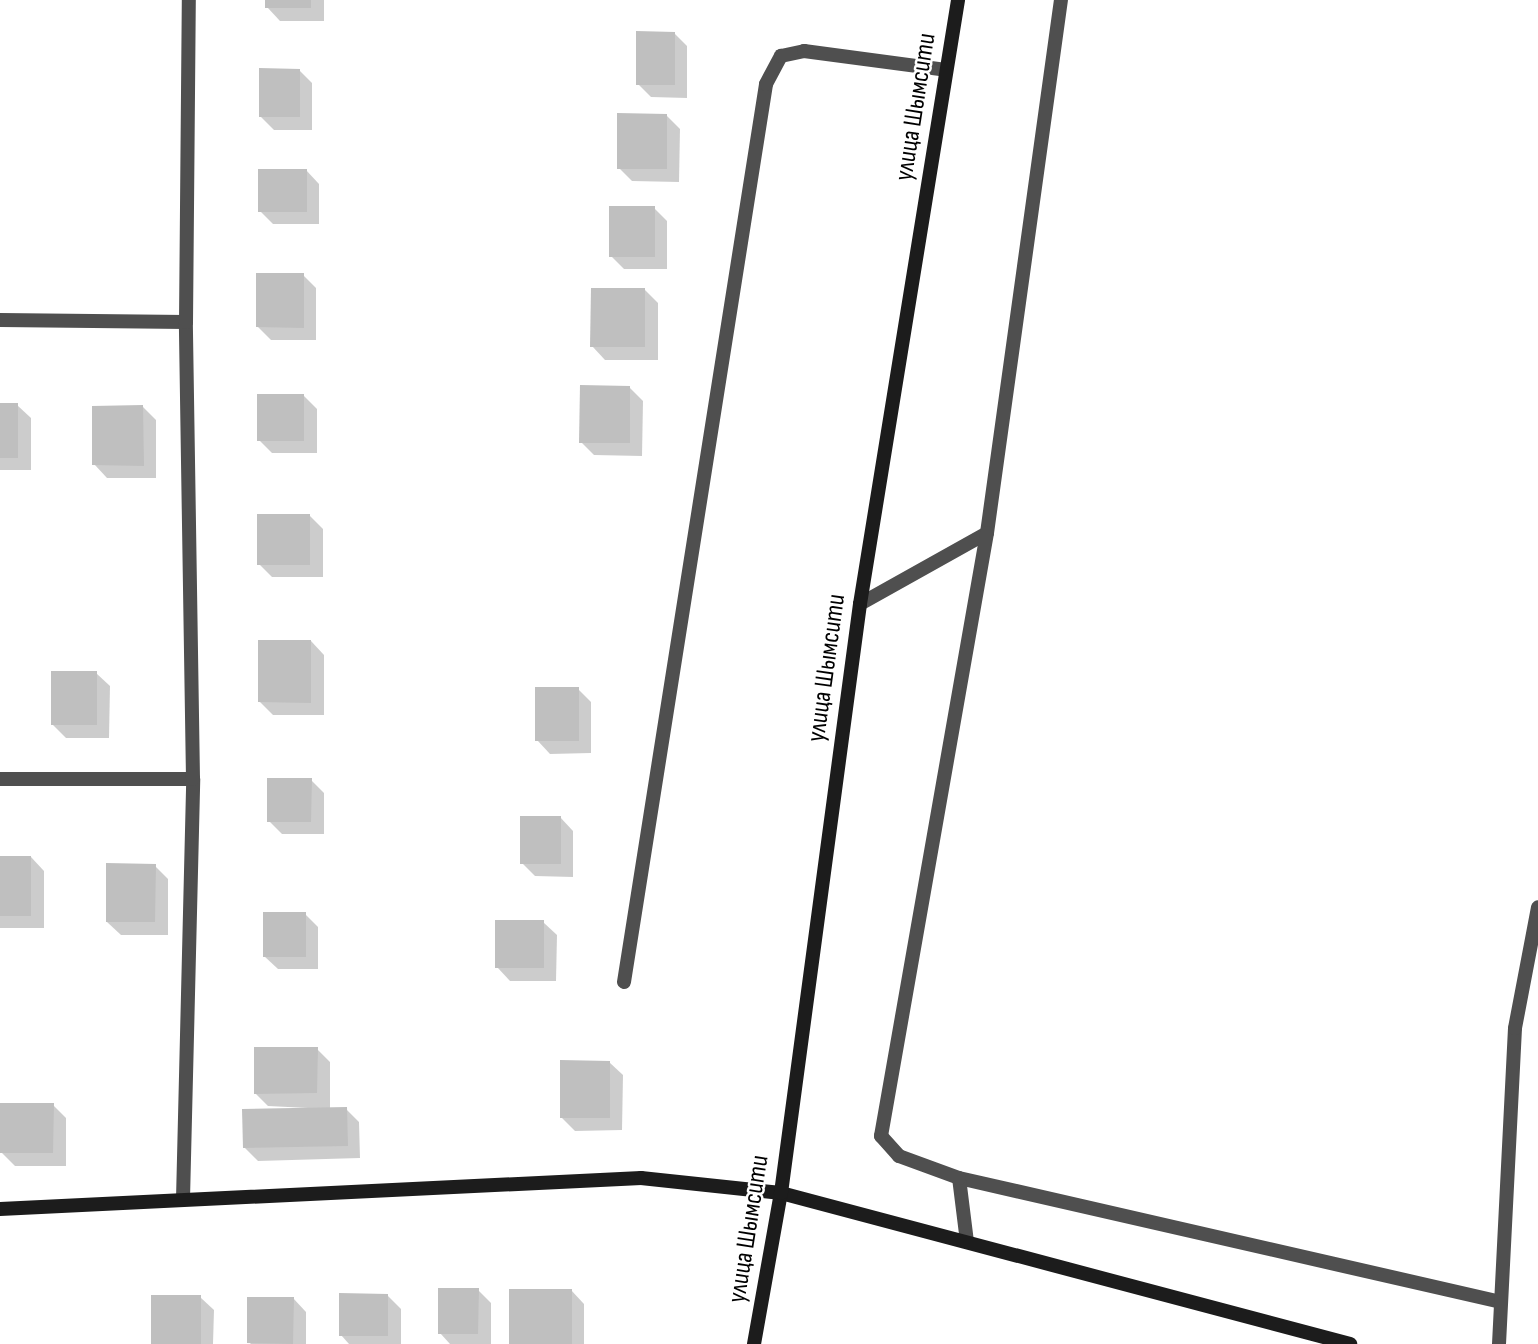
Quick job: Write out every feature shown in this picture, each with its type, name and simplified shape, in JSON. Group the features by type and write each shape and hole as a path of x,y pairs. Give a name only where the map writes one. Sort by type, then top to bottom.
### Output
{"street":[{"path":"183,1199 193,779 186,321 188,0"},
{"name":"улица Шымсити","path":"754,1344 780,1193 860,604 958,0"},
{"path":"1061,0 987,533 881,1136 899,1156 959,1178 1501,1302"},
{"path":"624,982 766,84 781,56 804,51 946,70"},
{"path":"0,320 186,321"},
{"path":"860,604 987,533"},
{"path":"0,779 193,779"},
{"path":"1499,1344 1515,1028 1538,907"},
{"path":"0,1209 641,1178 780,1193 1350,1344"},
{"path":"959,1178 967,1242"}],"building":[{"path":"265,0 311,0 311,8 265,8"},
{"path":"636,31 675,32 675,85 636,85"},
{"path":"259,68 300,69 300,117 259,117"},
{"path":"617,113 667,114 667,169 617,169"},
{"path":"258,169 307,169 307,212 258,212"},
{"path":"609,206 655,206 655,257 609,257"},
{"path":"256,273 304,273 304,328 256,327"},
{"path":"591,288 645,288 645,347 590,347"},
{"path":"580,385 630,386 630,443 579,443"},
{"path":"257,394 304,394 304,441 257,441"},
{"path":"0,403 18,403 18,458 0,458"},
{"path":"143,405 144,466 92,465 92,406"},
{"path":"257,514 310,514 310,565 257,565"},
{"path":"258,640 311,640 311,703 258,702"},
{"path":"51,671 97,671 97,725 51,725"},
{"path":"535,687 579,687 579,741 535,741"},
{"path":"267,778 312,778 311,822 267,822"},
{"path":"520,816 561,816 561,864 520,864"},
{"path":"0,856 31,856 31,916 0,916"},
{"path":"106,863 156,864 155,922 106,922"},
{"path":"263,912 306,912 306,957 263,957"},
{"path":"495,920 544,920 544,968 495,968"},
{"path":"254,1047 318,1047 317,1093 254,1094"},
{"path":"560,1060 610,1061 610,1118 560,1118"},
{"path":"0,1103 54,1103 53,1153 0,1153"},
{"path":"347,1107 348,1146 243,1148 242,1109"},
{"path":"438,1288 479,1288 478,1334 438,1334"},
{"path":"509,1289 572,1289 572,1344 509,1344"},
{"path":"339,1293 388,1294 388,1336 339,1336"},
{"path":"151,1295 201,1295 201,1344 151,1344"},
{"path":"247,1297 294,1297 293,1344 247,1343"}]}
